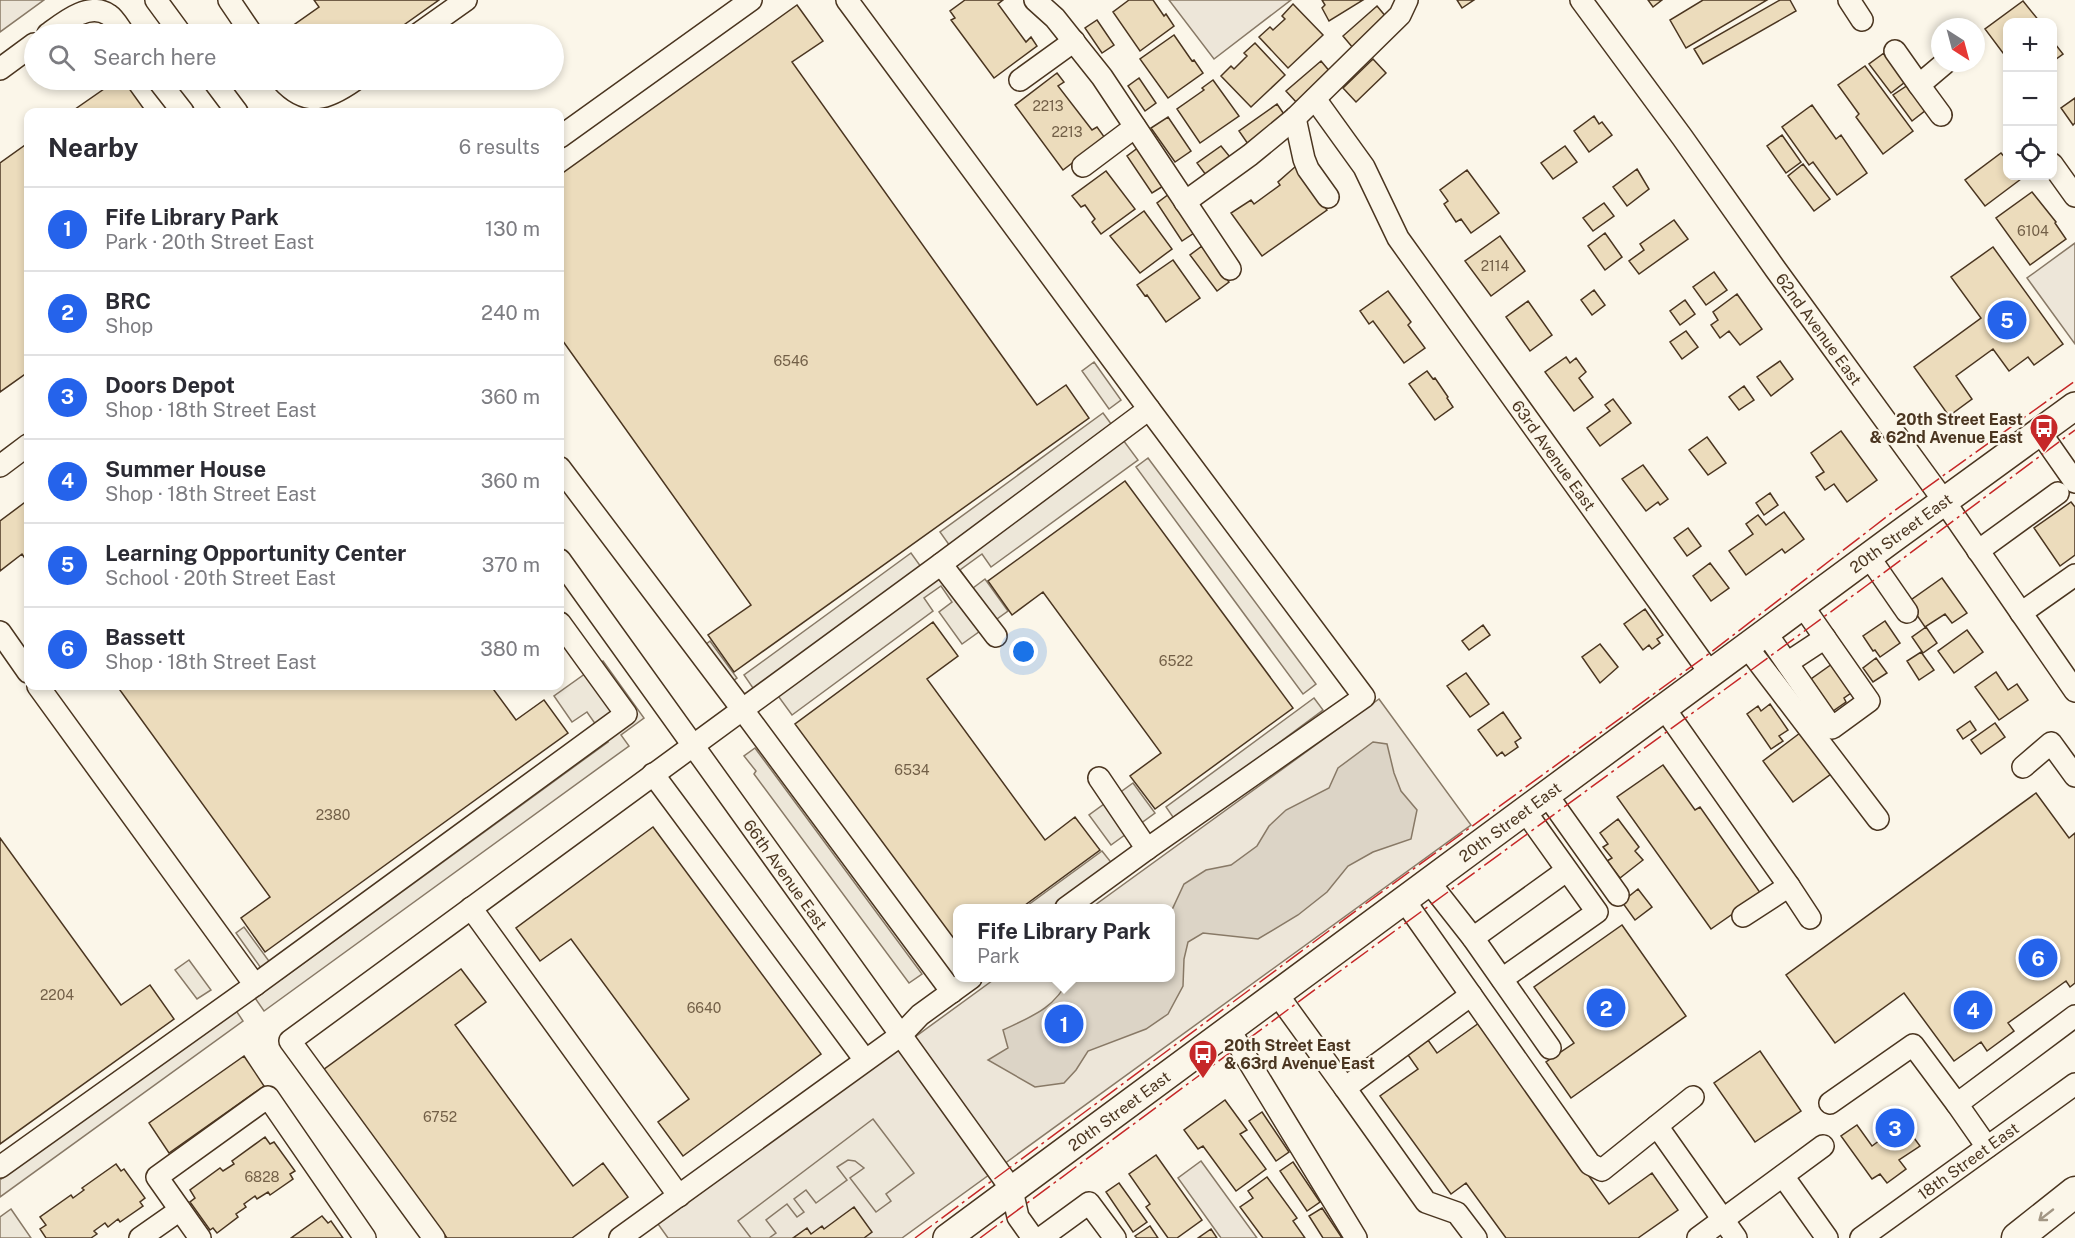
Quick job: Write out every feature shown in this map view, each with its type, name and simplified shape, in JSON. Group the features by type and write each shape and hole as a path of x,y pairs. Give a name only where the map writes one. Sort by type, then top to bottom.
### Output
{"highway":[{"path":"2017,1238 2075,1192"}],"main road":[{"name":"20th Street East","path":"947,1238 2075,406"}],"street":[{"path":"156,0 174,24"},
{"path":"229,0 245,24"},
{"path":"432,24 466,0"},
{"path":"564,134 751,0"},
{"path":"847,0 1364,697 1073,904"},
{"path":"1035,0 1055,18 1102,77 1230,268"},
{"path":"1185,202 1250,155 1295,118 1400,15 1407,0"},
{"name":"62nd Avenue East","path":"1581,0 1677,129 1944,501 2075,691"},
{"path":"1849,0 1862,20"},
{"path":"62,24 88,10 109,15 116,24"},
{"path":"1020,80 1074,41"},
{"path":"0,69 24,51"},
{"path":"1895,51 1941,115"},
{"path":"1919,85 1934,72"},
{"path":"166,90 180,108"},
{"path":"220,90 234,108"},
{"path":"294,90 312,98 332,94 339,90"},
{"name":"63rd Avenue East","path":"1315,99 1364,167 1398,238 1710,673"},
{"path":"1295,118 1308,169 1328,197"},
{"path":"1083,166 1135,127"},
{"path":"2057,172 2075,196"},
{"path":"435,1238 290,1041 1149,409"},
{"path":"1978,551 2067,488 2040,432"},
{"path":"0,466 24,448"},
{"path":"564,473 952,992"},
{"path":"1869,556 1907,612"},
{"path":"941,564 996,636"},
{"name":"66th Avenue East","path":"564,566 1011,1190 1018,1217 1033,1238"},
{"path":"2021,613 2075,574"},
{"path":"1756,640 1787,663 1832,728 1869,701 1802,606"},
{"path":"0,1167 255,985 626,714 564,629"},
{"path":"0,632 24,666"},
{"path":"1787,663 1825,638"},
{"path":"1756,640 1878,819"},
{"path":"41,690 255,985"},
{"path":"1664,708 1810,918"},
{"path":"2023,767 2052,743 2075,776"},
{"path":"653,774 865,1060"},
{"path":"1099,778 1148,849"},
{"path":"1547,795 1618,895"},
{"path":"1502,979 1597,912 1525,811"},
{"path":"1473,938 1566,871"},
{"path":"1429,882 1473,938 1550,1048"},
{"path":"1743,916 1789,885"},
{"path":"1404,900 1590,1164 1602,1170 1693,1098"},
{"path":"471,908 679,1196"},
{"path":"620,1238 901,1035 920,1015 966,982"},
{"path":"1277,994 1426,1202 1457,1213 1476,1238"},
{"path":"1345,1088 1471,994"},
{"path":"1957,1104 2075,1016"},
{"path":"1229,1029 1356,1238"},
{"path":"1830,1103 1913,1045 1987,1147"},
{"name":"18th Street East","path":"1861,1238 2075,1084"},
{"path":"200,1238 157,1177 268,1097 365,1238"},
{"path":"1657,1126 1736,1238"},
{"path":"1698,1238 1823,1146"},
{"path":"1783,1176 1827,1238"},
{"path":"1041,1238 1089,1203 1115,1238"},
{"path":"140,1238 180,1210"}],"shaded area":[{"path":"0,0 44,0 0,32"},
{"path":"1169,0 1291,0 1214,59"},
{"path":"2075,243 2075,344 2027,278"},
{"path":"1094,362 1121,400 1109,409 1082,371"},
{"path":"1103,413 1138,460 991,567 982,554 960,570 973,588 985,579 1008,611 962,644 939,612 952,602 941,586 924,598 933,611 792,715 768,682 755,691 744,675 911,553 921,567 950,546 940,532"},
{"path":"1148,458 1316,684 1303,694 1136,467"},
{"path":"710,641 737,678 726,686 699,650"},
{"path":"603,661 644,718 621,735 629,746 264,1011 255,998 273,985 236,933 244,927 282,979 608,742 587,712 572,722 554,696"},
{"path":"1314,698 1323,710 1175,820 1166,807"},
{"path":"1379,699 1471,825 902,1238 668,1238 658,1224 991,982 1175,982 1175,904 1097,904"},
{"path":"1373,742 1387,744 1401,791 1417,810 1411,839 1373,852 1348,866 1327,892 1298,915 1258,939 1203,933 1188,942 1184,959 1183,986 1168,1014 1146,1029 1088,1051 1064,1083 1035,1087 988,1060 1008,1048 1003,1030 1042,1010 1057,997 1068,982 1175,982 1175,904 1184,884 1206,870 1231,865 1257,846 1269,826 1286,810 1329,788 1338,768"},
{"path":"755,748 922,974 909,983 754,774 756,771 744,756"},
{"path":"1133,783 1155,813 1111,845 1089,815"},
{"path":"1102,851 1114,866 1062,904 1029,904"},
{"path":"189,960 211,990 197,999 175,970"},
{"path":"235,1009 243,1021 0,1197 0,1180"},
{"path":"873,1119 914,1173 886,1194 891,1201 876,1212 850,1178 864,1168 855,1161 848,1160 837,1167 847,1180 816,1203 806,1190 794,1199 804,1212 797,1217 787,1204 766,1220 776,1233 769,1238 751,1238 738,1221"},
{"path":"1201,1161 1257,1238 1221,1238 1178,1178"},
{"path":"11,1209 31,1238 0,1238 0,1217"}],"building":[{"path":"314,0 439,0 405,24 295,24 319,7"},
{"path":"965,0 1003,0 998,4 1026,42 1031,37 1037,46 994,78 951,20 955,18 950,11"},
{"path":"1129,0 1153,0 1174,26 1140,51 1113,12"},
{"path":"1322,0 1363,0 1329,21 1322,8 1325,5"},
{"path":"1457,0 1474,0 1462,8"},
{"path":"1648,0 1662,0 1653,7"},
{"path":"1703,0 1767,0 1686,48 1670,20"},
{"path":"1780,0 1790,0 1796,11 1703,64 1694,49"},
{"path":"2023,1 2037,18 2003,18 2003,53 1985,29"},
{"path":"1293,4 1323,35 1288,68 1259,37 1270,27 1273,30 1285,19 1282,16"},
{"path":"797,5 823,41 792,62 1037,405 1066,385 1089,418 734,672 708,635 751,605 564,343 564,172"},
{"path":"1377,6 1387,18 1353,48 1343,36"},
{"path":"1097,20 1114,45 1102,53 1085,28"},
{"path":"1174,35 1203,73 1168,98 1140,59"},
{"path":"1255,43 1285,75 1251,107 1221,76 1231,66 1234,69 1247,56 1244,53"},
{"path":"2057,46 2063,54 2057,58"},
{"path":"1884,53 1905,82 1891,93 1869,64"},
{"path":"1373,59 1386,73 1356,102 1343,88"},
{"path":"1321,61 1331,73 1297,103 1286,91"},
{"path":"1865,66 1913,131 1883,154 1856,117 1859,114 1838,85"},
{"path":"1057,73 1064,82 1058,86 1092,130 1097,127 1105,138 1063,170 1015,105"},
{"path":"1139,78 1156,103 1145,111 1128,86"},
{"path":"1213,80 1239,116 1200,143 1177,109 1204,90 1202,88"},
{"path":"1908,85 1926,110 1912,121 1893,95"},
{"path":"103,90 130,90 143,108 77,108"},
{"path":"2075,98 2075,123 2073,125 2061,108"},
{"path":"1277,104 1286,117 1248,144 1239,131"},
{"path":"1812,105 1836,139 1841,135 1867,173 1837,195 1813,162 1809,165 1782,127"},
{"path":"1594,116 1599,124 1602,122 1612,135 1589,152 1574,131"},
{"path":"1168,117 1191,151 1175,162 1151,128"},
{"path":"1782,135 1801,162 1786,173 1767,146"},
{"path":"24,146 24,375 0,392 0,163"},
{"path":"1221,146 1230,157 1206,175 1197,163"},
{"path":"1565,146 1577,162 1553,179 1541,163"},
{"path":"1139,147 1165,185 1152,193 1127,156"},
{"path":"2001,153 2003,155 2003,180 2020,180 1985,206 1965,180"},
{"path":"1803,164 1830,199 1814,211 1788,176"},
{"path":"1296,166 1327,210 1262,256 1231,213 1251,200 1254,204 1280,185 1278,182"},
{"path":"1637,169 1649,189 1627,206 1613,187"},
{"path":"1467,170 1499,213 1471,233 1461,219 1456,222 1444,204 1448,201 1440,190"},
{"path":"1106,171 1135,209 1101,234 1092,222 1095,219 1085,205 1081,207 1072,196"},
{"path":"2032,192 2056,222 2066,239 2030,265 1996,218"},
{"path":"1169,194 1194,233 1182,241 1157,203"},
{"path":"1604,203 1614,216 1593,231 1583,218"},
{"path":"1144,211 1172,249 1140,273 1110,236"},
{"path":"1674,220 1688,239 1639,274 1629,261 1644,250 1640,244"},
{"path":"1605,233 1622,257 1605,270 1588,246"},
{"path":"1500,236 1525,271 1491,296 1465,261"},
{"path":"1202,246 1229,282 1217,291 1190,255"},
{"path":"1993,247 2063,344 2034,365 2028,357 2009,371 1993,349 1956,376 1972,399 1949,416 1914,367 1981,318 1951,277"},
{"path":"1173,260 1200,298 1166,322 1137,285"},
{"path":"1714,272 1727,290 1706,305 1693,287"},
{"path":"1594,290 1605,305 1592,315 1581,300"},
{"path":"1388,291 1411,322 1408,325 1425,348 1404,363 1373,321 1369,324 1360,311"},
{"path":"1737,294 1762,329 1740,345 1729,331 1720,338 1711,325 1718,320 1713,312"},
{"path":"1685,300 1695,314 1680,325 1670,311"},
{"path":"1528,301 1552,335 1530,351 1506,317"},
{"path":"1686,331 1698,347 1682,359 1670,342"},
{"path":"1566,357 1570,363 1576,358 1586,372 1579,378 1593,397 1574,411 1545,372"},
{"path":"1780,361 1793,379 1771,396 1757,377"},
{"path":"1427,371 1433,379 1435,378 1453,407 1435,420 1409,384"},
{"path":"1744,386 1754,400 1739,410 1729,397"},
{"path":"1613,399 1631,423 1600,446 1587,428 1610,411 1605,405"},
{"path":"1841,431 1877,480 1847,502 1834,484 1825,490 1816,477 1824,472 1811,453"},
{"path":"1707,437 1726,463 1708,475 1689,450"},
{"path":"1643,465 1668,499 1660,505 1658,502 1646,511 1622,479"},
{"path":"1125,481 1293,708 1155,809 1130,776 1161,753 1043,592 1012,615 988,581"},
{"path":"1770,493 1778,505 1764,515 1756,503"},
{"path":"2071,502 2075,507 2075,555 2060,566 2034,528"},
{"path":"24,503 24,557 22,554 0,571 0,521"},
{"path":"1784,512 1804,539 1785,553 1782,549 1746,575 1729,551 1753,534 1746,524 1758,515 1766,525"},
{"path":"1688,528 1701,546 1687,556 1674,538"},
{"path":"1710,563 1729,588 1711,601 1693,576"},
{"path":"1942,578 1967,613 1952,623 1945,614 1925,627 1908,602"},
{"path":"1645,609 1663,635 1657,639 1660,643 1652,649 1649,645 1643,650 1624,624"},
{"path":"1885,621 1900,643 1880,657 1863,636"},
{"path":"933,622 958,656 927,679 1045,840 1075,817 1100,850 1026,904 953,904 953,937 795,724"},
{"path":"1483,625 1490,635 1469,650 1462,641"},
{"path":"1926,627 1937,643 1923,653 1912,637"},
{"path":"1967,630 1983,652 1954,673 1938,651"},
{"path":"1600,644 1618,667 1600,683 1582,657"},
{"path":"1921,652 1934,670 1919,680 1907,661"},
{"path":"1876,658 1887,673 1873,682 1863,668"},
{"path":"1832,664 1851,693 1844,698 1846,702 1833,711 1811,679"},
{"path":"1996,672 2008,690 2017,684 2028,700 1999,720 1975,687"},
{"path":"1466,673 1489,704 1470,717 1447,686"},
{"path":"120,690 494,690 516,720 544,700 568,733 265,952 241,918 270,897"},
{"path":"1770,704 1788,730 1779,736 1783,741 1771,749 1747,714 1758,706 1761,711"},
{"path":"1503,712 1521,738 1515,742 1518,747 1505,756 1502,752 1497,756 1478,730"},
{"path":"1970,721 1976,730 1963,739 1957,730"},
{"path":"1995,723 2005,737 1981,754 1971,740"},
{"path":"1804,730 1835,771 1793,802 1763,761"},
{"path":"1663,765 1695,810 1700,807 1761,894 1711,929 1617,797"},
{"path":"2036,793 2069,838 2075,833 2075,983 2070,987 2066,981 2008,1023 2014,1031 1987,1051 1981,1042 1954,1061 1904,993 1835,1043 1786,975"},
{"path":"1618,819 1639,847 1635,851 1643,860 1620,878 1607,861 1612,858 1603,847 1608,844 1600,833"},
{"path":"653,827 821,1054 683,1156 658,1122 689,1099 571,939 540,961 516,928"},
{"path":"0,838 121,1005 150,985 174,1019 0,1144"},
{"path":"1638,889 1652,907 1635,920 1622,902"},
{"path":"1622,925 1686,1016 1571,1098 1546,1062 1574,1043 1534,987"},
{"path":"461,969 486,1002 455,1025 573,1186 603,1163 628,1197 572,1238 447,1238 323,1070"},
{"path":"1479,1023 1609,1204 1652,1173 1678,1210 1638,1238 1506,1238 1466,1183 1451,1194 1380,1096 1418,1069 1408,1055 1428,1040 1437,1053"},
{"path":"1760,1051 1801,1111 1755,1142 1714,1083"},
{"path":"244,1056 264,1086 169,1153 149,1123"},
{"path":"1225,1100 1247,1130 1240,1134 1266,1169 1236,1191 1203,1146 1198,1149 1184,1130"},
{"path":"1262,1112 1289,1152 1276,1161 1249,1121"},
{"path":"1903,1123 1920,1146 1899,1160 1906,1169 1887,1183 1880,1174 1872,1179 1841,1136 1857,1125 1872,1146"},
{"path":"265,1137 270,1144 274,1142 295,1171 290,1174 293,1179 270,1195 268,1192 257,1199 255,1196 244,1204 246,1207 236,1214 238,1217 217,1233 213,1228 210,1230 190,1202 195,1198 190,1190 220,1168 223,1171 234,1164 232,1161"},
{"path":"1156,1155 1202,1220 1177,1238 1168,1238 1146,1207 1150,1204 1129,1174"},
{"path":"1293,1162 1320,1202 1307,1211 1280,1171"},
{"path":"116,1164 121,1171 124,1169 145,1198 140,1202 143,1206 120,1222 118,1219 108,1227 105,1223 94,1231 97,1234 91,1238 46,1238 40,1229 46,1225 40,1217 71,1195 73,1198 84,1190 82,1188"},
{"path":"1267,1177 1297,1218 1293,1221 1305,1238 1263,1238 1240,1207 1253,1198 1248,1191"},
{"path":"1119,1183 1147,1222 1133,1232 1106,1192"},
{"path":"854,1207 872,1232 864,1238 793,1238 807,1228 811,1234 822,1226 824,1229"},
{"path":"1322,1208 1342,1238 1323,1238 1309,1216"},
{"path":"322,1216 328,1223 331,1221 343,1238 291,1238"},
{"path":"1150,1226 1158,1238 1137,1238 1135,1236"},
{"path":"1211,1229 1217,1238 1198,1238"}],"power":[{"path":"915,1238 1357,910 1710,653 1894,511 2075,381"},
{"path":"980,1238 2075,430"}],"place":[{"name":"Learning Opportunity Center","path":"2007,320"},
{"name":"20th Street East & 62nd Avenue East","path":"2044,454"},
{"name":"Bassett","path":"2038,958"},
{"name":"BRC","path":"1606,1008"},
{"name":"Summer House","path":"1973,1010"},
{"name":"Fife Library Park","path":"1064,1024"},
{"name":"20th Street East & 63rd Avenue East","path":"1203,1080"},
{"name":"Doors Depot","path":"1895,1128"}]}
